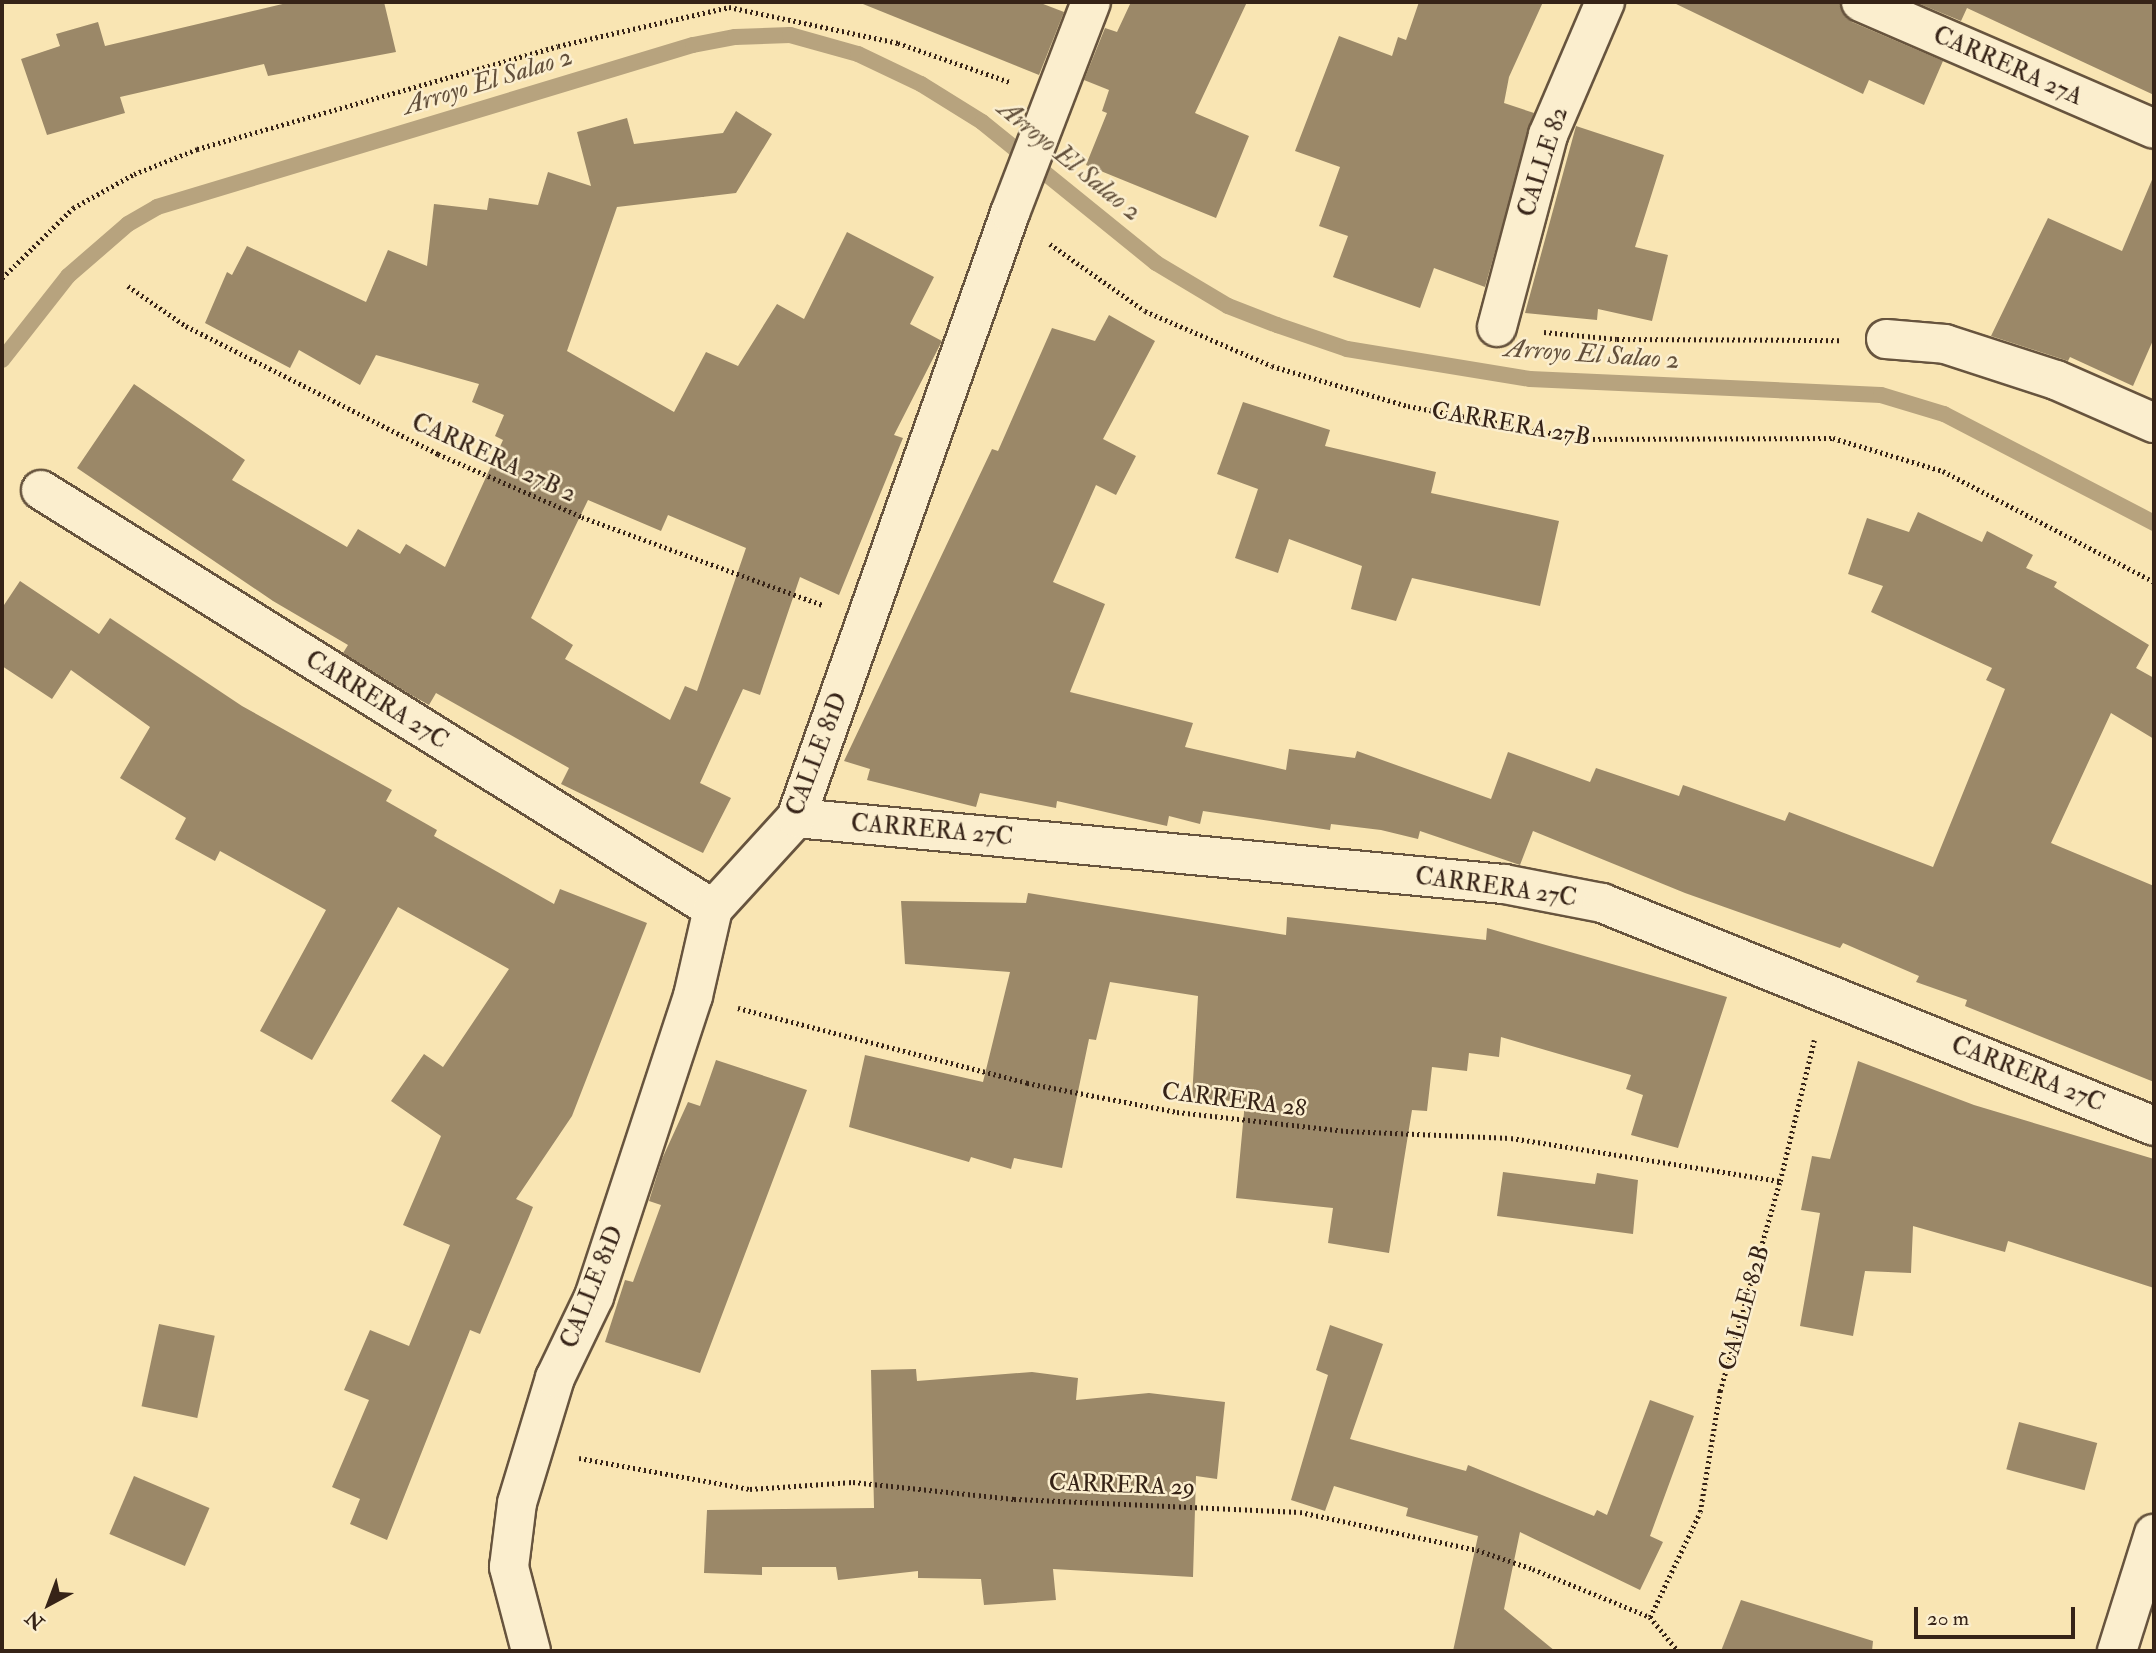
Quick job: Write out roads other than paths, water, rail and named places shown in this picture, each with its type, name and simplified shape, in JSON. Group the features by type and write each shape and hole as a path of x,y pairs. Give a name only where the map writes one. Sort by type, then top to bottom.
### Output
{"street":[{"name":"CALLE 81D","path":"531,1651 509,1567 517,1503 537,1451 555,1378 594,1297 693,996 713,909 796,818 1012,207 1091,2"},
{"name":"CALLE 82","path":"1497,327 1548,135 1605,2"},
{"name":"CARRERA 27A","path":"1861,2 2153,125"},
{"path":"1886,340 1945,344 2056,380 2154,424"},
{"name":"CARRERA 27C","path":"41,490 713,909"},
{"name":"CARRERA 27C","path":"796,818 1504,884 1602,903 2154,1126"},
{"path":"2117,1651 2154,1534"}],"waterway":[{"name":"Arroyo El Salao 2","path":"2,360 68,276 128,224 157,207 693,45 735,37 790,35 858,54 921,84 982,122 1156,263 1228,306 1277,325 1347,349 1530,379 1881,395 1944,414 2154,523"}]}
